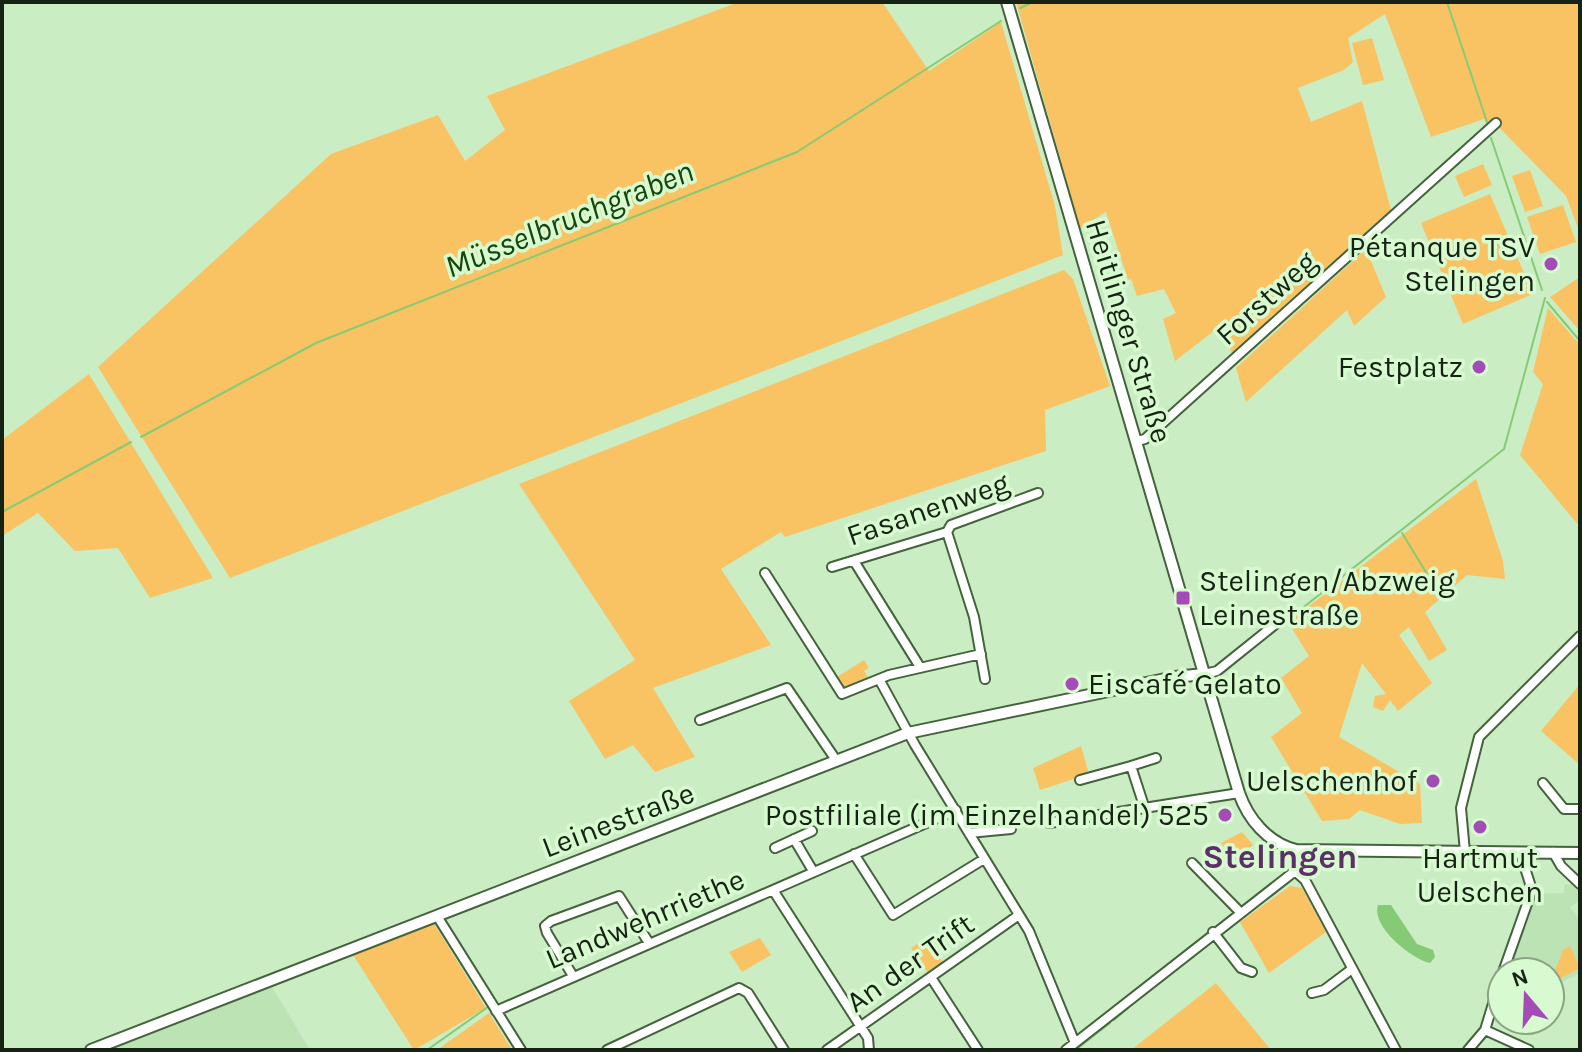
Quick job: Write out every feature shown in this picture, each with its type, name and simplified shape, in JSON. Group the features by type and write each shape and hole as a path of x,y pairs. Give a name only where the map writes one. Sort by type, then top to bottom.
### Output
{"street":[{"name":"Heitlinger Straße","path":"1007,2 1239,793 1245,810 1262,830 1278,843 1296,850"},
{"name":"Forstweg","path":"1137,441 1145,439 1496,123"},
{"name":"Fasanenweg","path":"832,567 947,532 951,525 1038,493"},
{"path":"947,532 974,617 985,679"},
{"path":"854,561 920,667"},
{"path":"765,573 842,694 920,667 981,654"},
{"path":"1203,670 1217,671 1283,618"},
{"path":"1465,852 1461,808 1479,737 1580,636"},
{"name":"Leinestraße","path":"91,1050 908,733 1203,670"},
{"path":"879,679 908,733 1029,931 1075,1043"},
{"path":"700,720 787,688 836,760"},
{"path":"1080,780 1156,758"},
{"path":"1131,766 1145,809"},
{"path":"1543,783 1564,809 1580,809"},
{"path":"1049,823 1239,793"},
{"name":"Landwehrriethe","path":"496,1011 956,810"},
{"path":"969,833 1011,829"},
{"name":"Landwehrriethe","path":"775,848 812,831"},
{"path":"794,839 813,871"},
{"path":"1295,871 1296,850 1580,853"},
{"path":"1508,956 1532,890 1520,852"},
{"path":"1553,852 1561,866 1580,884"},
{"path":"854,854 893,915 984,859"},
{"path":"1192,863 1240,912"},
{"path":"1066,1050 1213,932 1295,871"},
{"path":"1295,871 1305,880 1396,1050"},
{"path":"773,890 861,1027 869,1050"},
{"path":"573,976 545,929 551,921 619,896 649,943"},
{"name":"An der Trift","path":"827,1050 1019,915"},
{"path":"437,916 521,1050"},
{"path":"1213,932 1241,968 1252,972"},
{"path":"1312,993 1324,990 1352,969"},
{"path":"932,979 978,1050"},
{"path":"607,1050 739,988 748,993 784,1050"},
{"path":"1468,1050 1486,1027"},
{"path":"1485,1030 1529,1050"}],"shaded area":[{"path":"739,2 882,2 929,71 1001,22 1055,206 1063,255 230,578 98,367 331,154 438,115 465,161 505,130 487,96"},
{"path":"1016,2 1580,2 1580,233 1566,196 1494,122 1487,126 1484,119 1431,137 1385,14 1348,38 1353,62 1344,70 1298,88 1311,122 1362,101 1391,210 1232,355 1223,324 1175,361 1163,319 1176,313 1164,289 1137,296 1131,279 1128,280 1106,212 1080,228"},
{"path":"1372,38 1384,80 1363,85 1352,43"},
{"path":"1483,164 1492,185 1464,197 1455,176"},
{"path":"1530,170 1543,206 1525,212 1512,176"},
{"path":"1490,194 1533,294 1463,324 1421,223"},
{"path":"1563,205 1576,242 1540,254 1527,217"},
{"path":"1366,249 1386,297 1354,326 1347,310 1246,402 1236,368"},
{"path":"1064,270 1073,279 1110,386 1045,410 1046,451 785,537 781,532 721,569 771,645 653,688 695,757 655,772 633,745 605,759 569,701 635,660 519,484"},
{"path":"1580,277 1580,331 1550,297"},
{"path":"1548,308 1580,345 1580,527 1520,455 1543,384 1533,372"},
{"path":"89,374 213,578 150,598 118,548 75,551 38,513 2,536 2,440"},
{"path":"1476,479 1503,561 1505,579 1467,575 1425,612 1447,650 1429,661 1409,627 1399,635 1432,683 1398,711 1390,700 1383,711 1373,707 1375,696 1386,694 1362,663 1339,737 1420,784 1422,823 1400,824 1360,810 1349,819 1322,821 1271,737 1302,713 1281,678 1309,656 1288,622"},
{"path":"864,660 869,668 864,671 868,677 844,687 837,677"},
{"path":"1580,684 1580,765 1541,731"},
{"path":"1081,746 1089,774 1040,790 1033,768"},
{"path":"1242,832 1253,845 1234,861 1221,843"},
{"path":"1572,884 1580,892 1580,901 1570,907 1580,919 1580,973 1566,980 1566,956 1512,956 1534,894 1564,893 1564,885"},
{"path":"1290,886 1302,888 1326,932 1269,973 1240,922"},
{"path":"1378,905 1391,905 1417,944 1433,950 1435,957 1430,963 1395,941 1381,923 1377,914"},
{"path":"433,922 486,1008 414,1050 353,955"},
{"path":"932,934 941,949 937,952 943,963 928,973 911,948"},
{"path":"760,938 771,955 742,972 729,952"},
{"path":"1570,946 1580,968 1566,975 1566,956 1561,956 1563,950"},
{"path":"1216,983 1271,1050 1131,1050"},
{"path":"272,987 310,1050 104,1050"},
{"path":"489,1013 512,1050 437,1050"}],"waterway":[{"name":"Müsselbruchgraben","path":"1020,8 1033,2"},
{"path":"1447,2 1487,122"},
{"name":"Müsselbruchgraben","path":"141,437 316,343 797,152 1001,21"},
{"path":"1491,138 1542,290"},
{"path":"1286,621 1504,449 1545,298"},
{"path":"1547,302 1580,341"},
{"name":"Müsselbruchgraben","path":"2,512 131,442"},
{"path":"1402,533 1437,590"},
{"path":"1366,845 1382,846"},
{"path":"1413,846 1460,847"},
{"path":"1472,847 1497,847"},
{"path":"427,1050 488,1007"},
{"path":"1114,1020 1128,1008"},
{"path":"1078,1048 1110,1023"}],"place":[{"name":"Pétanque TSV Stelingen","path":"1551,264"},
{"name":"Festplatz","path":"1479,367"},
{"name":"Stelingen/Abzweig Leinestraße","path":"1183,598"},
{"name":"Eiscafé Gelato","path":"1072,684"},
{"name":"Uelschenhof","path":"1433,781"},
{"name":"Postfiliale (im Einzelhandel) 525","path":"1225,815"},
{"name":"Hartmut Uelschen","path":"1480,827"}],"district":[{"name":"Stelingen","path":"1280,857"}]}
